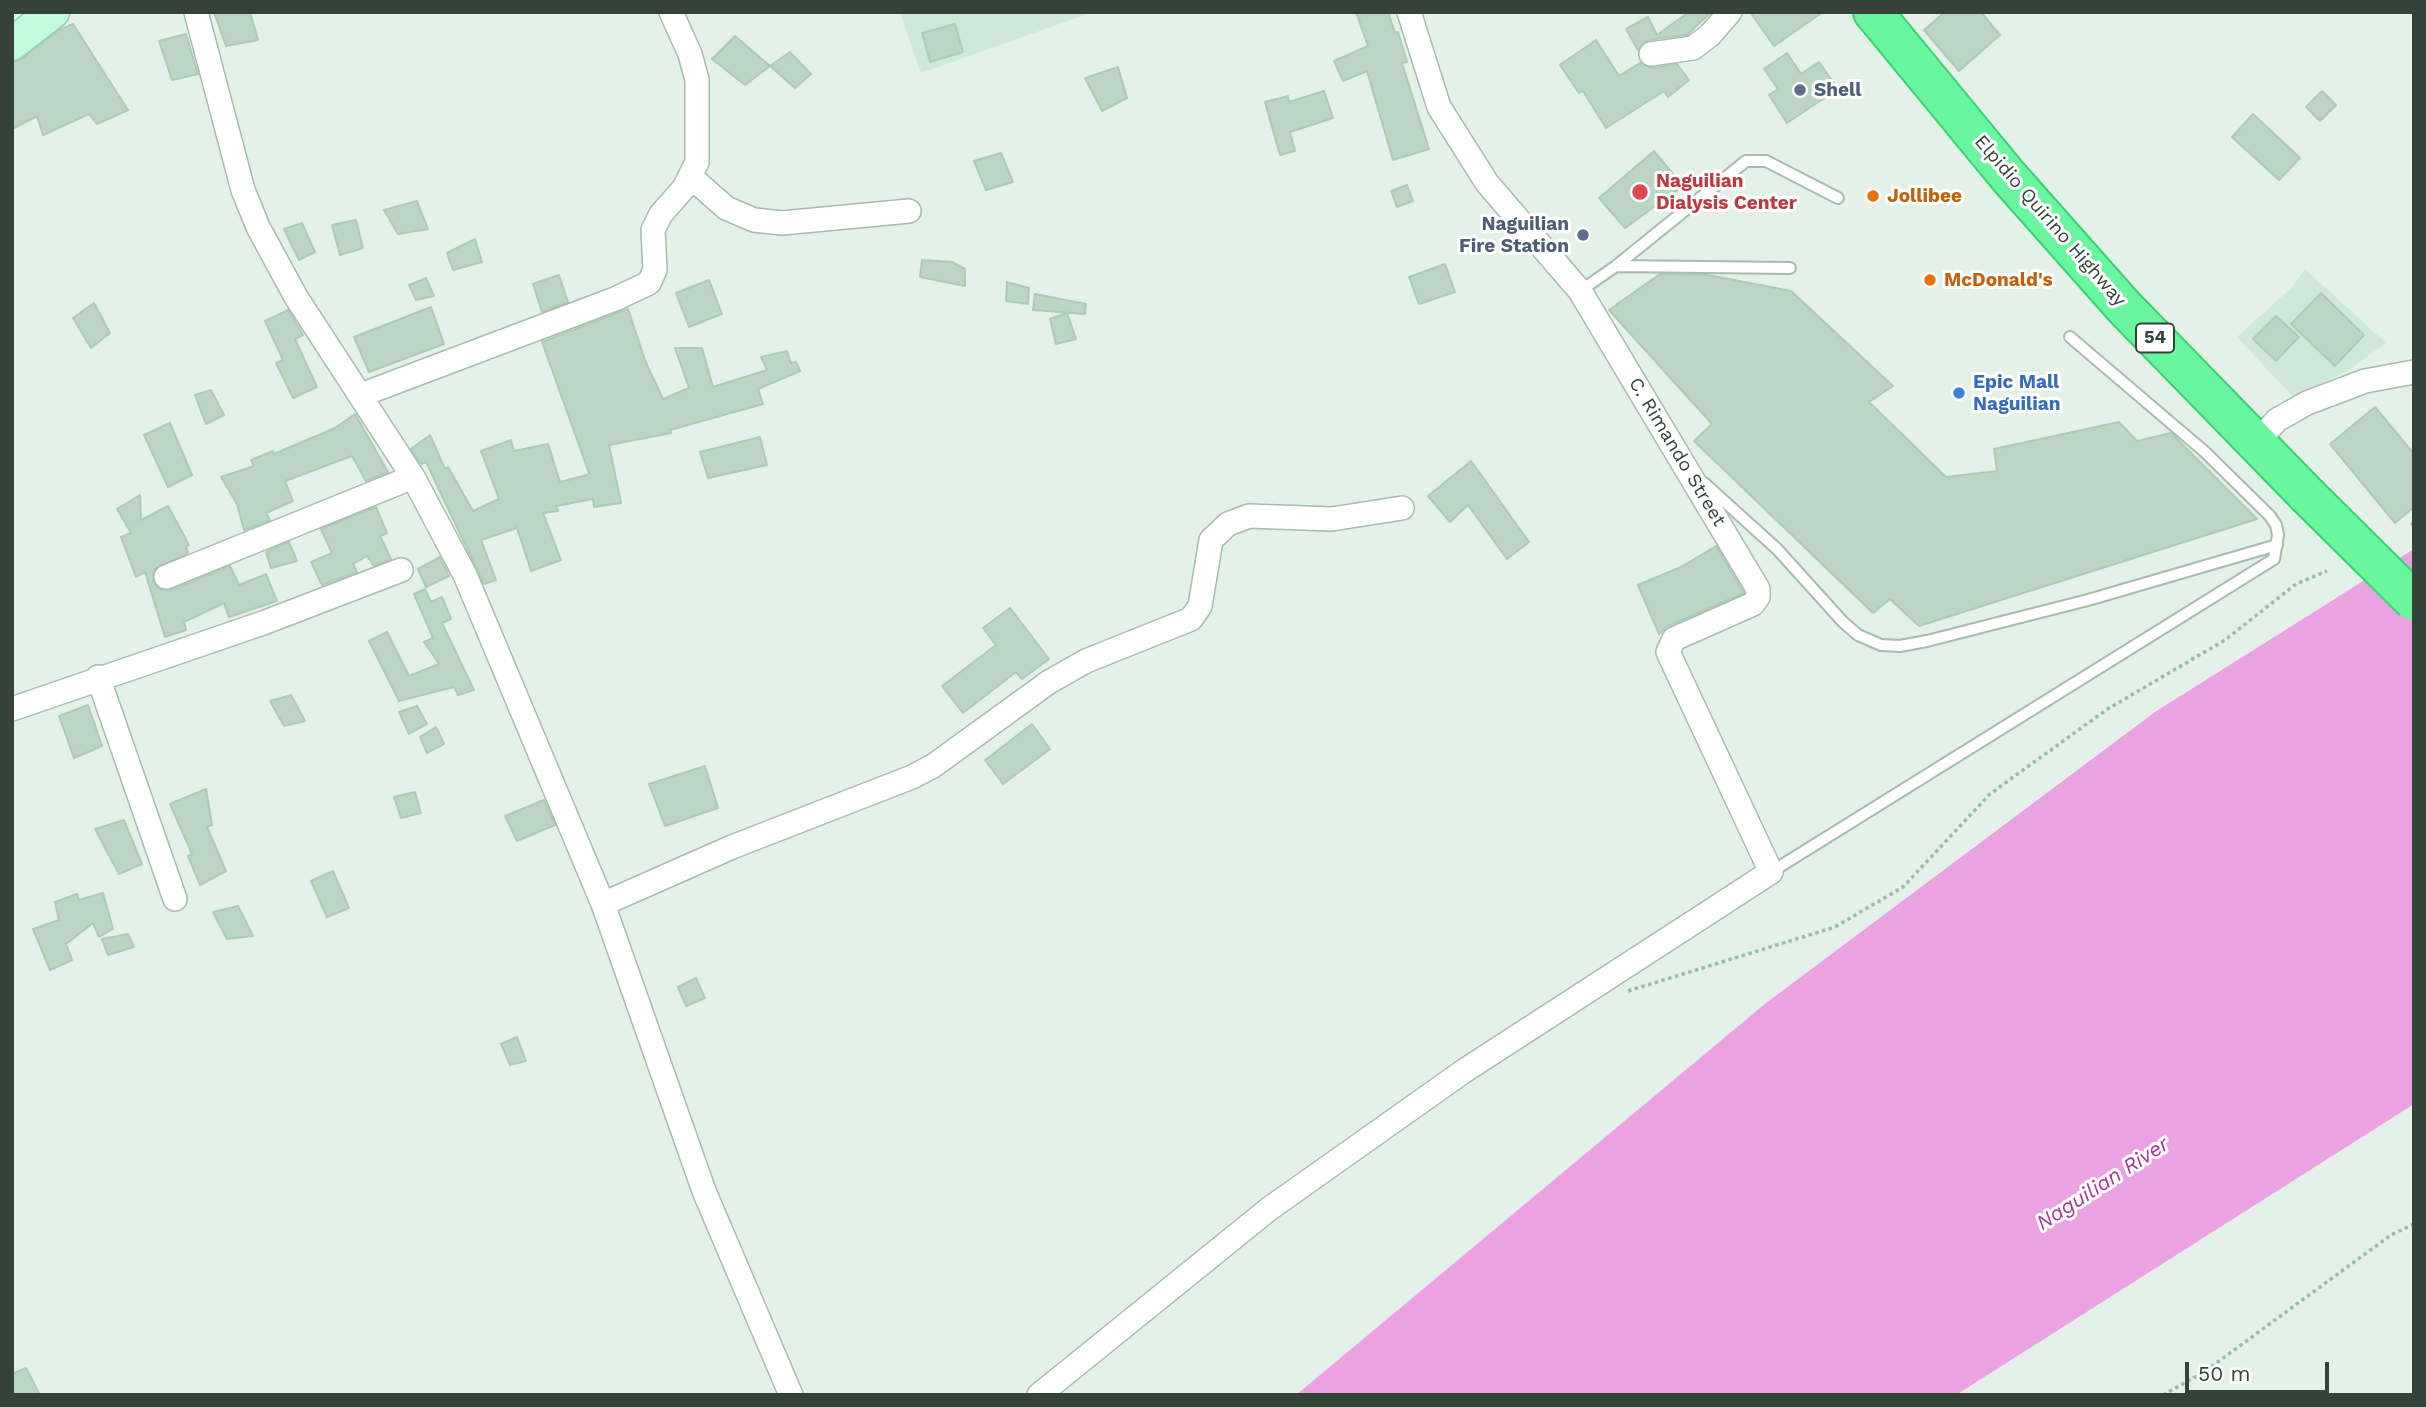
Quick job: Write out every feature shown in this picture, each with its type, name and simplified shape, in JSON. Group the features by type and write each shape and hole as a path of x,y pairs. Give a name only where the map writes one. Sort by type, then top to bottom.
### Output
{"highway":[{"name":"Elpidio Quirino Highway","path":"1873,12 1999,166 2115,297 2306,495 2414,601"}],"street":[{"path":"12,44 53,12"},
{"path":"196,12 243,190 258,227 290,288 413,477 465,575 603,904 704,1191 791,1395"},
{"path":"361,395 615,299 649,283 655,270 653,230 661,214 691,177 697,162 697,80 690,54 671,12"},
{"name":"C. Rimando Street","path":"1409,12 1439,107 1487,183 1580,291 1758,589 1758,597 1753,604 1674,639 1668,652 1771,872"},
{"path":"1651,54 1693,48 1710,35 1730,12"},
{"path":"691,177 726,208 754,220 782,223 909,211"},
{"path":"2257,442 2277,419 2307,403 2365,382 2414,372"},
{"path":"166,577 413,477"},
{"path":"603,904 732,847 912,777 933,766 1049,682 1086,661 1191,619 1199,606 1212,540 1228,524 1249,516 1332,519 1402,508"},
{"path":"12,709 98,677 263,623 401,570"},
{"path":"98,677 175,899"},
{"path":"1039,1395 1269,1209 1464,1070 1771,872"}],"lane":[{"path":"1580,291 1616,266 1746,161 1766,161 1838,198"},
{"path":"1616,266 1790,268"},
{"path":"1771,872 2260,570 2274,558 2277,545 2276,525 2270,516 2204,452 2070,337"},
{"path":"1683,464 1777,550 1843,622 1858,635 1881,645 1900,646 1927,641 2088,600 2277,545"}],"path":[{"path":"1622,992 1835,927 1903,887 1990,794 2106,710 2225,640 2296,584 2327,571"},
{"path":"2164,1395 2204,1372 2391,1235 2414,1224"}],"shaded area":[{"path":"900,12 1093,12 921,73"},
{"path":"2305,269 2386,343 2346,372 2293,397 2237,337 2291,288"}],"water":[{"name":"Naguilian River","path":"2414,549 2414,1104 1956,1395 1296,1395 1766,1003 2155,712"}],"building":[{"path":"214,12 250,12 258,40 226,46"},
{"path":"1356,12 1388,12 1395,33 1398,32 1407,62 1402,63 1429,149 1393,160 1367,71 1343,81 1334,61 1368,46"},
{"path":"1689,12 1711,12 1687,35 1648,40 1638,50 1626,29 1648,17 1657,35"},
{"path":"1750,12 1823,12 1774,46"},
{"path":"1945,12 1981,12 2000,35 1959,71 1924,30"},
{"path":"73,24 128,110 97,124 89,114 43,135 37,116 12,129 12,62 23,58 59,30"},
{"path":"955,24 963,52 930,62 922,33"},
{"path":"186,34 198,74 172,80 159,41"},
{"path":"735,36 770,66 745,85 712,59"},
{"path":"1596,40 1619,76 1640,63 1652,68 1677,64 1689,80 1668,97 1664,91 1606,128 1583,91 1579,93 1560,65"},
{"path":"790,52 811,74 795,88 770,66"},
{"path":"1787,53 1801,74 1819,62 1838,89 1787,123 1769,95 1778,89 1764,69"},
{"path":"1118,67 1127,98 1102,111 1085,78"},
{"path":"1324,91 1333,118 1290,132 1295,151 1280,155 1265,102 1288,96 1289,102"},
{"path":"2322,91 2336,105 2320,121 2306,107"},
{"path":"2253,114 2300,158 2279,180 2232,137"},
{"name":"Naguilian Dialysis Center","path":"1654,151 1683,186 1625,228 1599,198"},
{"path":"1001,153 1013,182 986,190 974,161"},
{"path":"1407,185 1413,201 1397,207 1391,191"},
{"path":"417,201 428,229 398,234 384,210"},
{"path":"356,220 363,248 340,255 332,225"},
{"path":"302,223 315,252 299,260 284,229"},
{"path":"475,239 482,262 453,270 447,253"},
{"path":"922,260 952,262 965,269 965,286 920,277"},
{"path":"1445,264 1455,292 1419,304 1409,277"},
{"path":"1660,274 1708,275 1791,291 1893,386 1869,402 1946,477 1997,471 1994,449 2119,422 2137,441 2171,433 2257,519 1919,626 1890,599 1873,613 1694,441 1712,424 1609,310"},
{"path":"559,275 568,302 542,312 533,284"},
{"path":"426,278 434,296 416,300 409,285"},
{"path":"709,280 722,314 689,327 676,293"},
{"path":"1007,282 1029,288 1028,304 1006,301"},
{"path":"2321,293 2364,335 2335,366 2291,324"},
{"path":"1035,294 1086,304 1085,314 1033,310"},
{"path":"94,303 110,333 91,348 73,318"},
{"path":"431,307 444,344 369,372 354,337"},
{"path":"628,309 646,363 663,399 689,388 675,348 702,348 713,387 767,370 761,357 787,351 791,363 796,362 800,371 758,389 763,404 670,430 671,433 609,445 621,503 594,507 593,499 556,506 558,511 543,513 561,560 531,571 517,528 481,540 496,580 484,584 426,462 421,464 411,449 430,435 445,469 448,467 473,511 499,499 481,451 511,440 514,451 548,444 560,482 587,475 589,473 542,342"},
{"path":"288,310 303,335 295,339 317,387 293,398 276,363 283,360 265,321"},
{"path":"1067,313 1076,339 1056,344 1050,319"},
{"path":"2276,316 2299,337 2276,361 2253,339"},
{"path":"211,390 224,415 206,424 195,395"},
{"path":"2375,407 2414,454 2414,507 2395,523 2330,444"},
{"path":"355,414 388,472 366,481 352,456 285,481 293,501 266,513 270,520 244,530 237,504 221,477 254,466 251,460 273,451 274,454 335,428"},
{"path":"170,423 192,475 168,487 144,435"},
{"path":"760,437 767,465 708,478 700,452"},
{"path":"1471,461 1529,542 1507,559 1468,505 1450,522 1428,496"},
{"path":"140,495 141,520 168,506 189,545 186,546 188,553 155,569 153,582 158,588 171,590 230,566 239,585 266,574 277,601 229,617 224,603 184,622 186,630 165,637 145,572 136,577 121,537 131,533 117,509"},
{"path":"376,507 387,533 380,536 391,559 374,566 367,556 353,564 357,572 322,585 311,562 332,553 321,529"},
{"path":"289,542 297,561 271,568 266,552"},
{"path":"1716,546 1744,593 1668,626 1659,634 1638,585 1681,567"},
{"path":"440,557 449,576 426,587 418,569"},
{"path":"425,589 431,602 442,597 451,619 442,623 474,690 458,695 454,687 399,701 369,641 387,632 409,676 439,664 424,642 433,638 414,594"},
{"path":"1010,608 1049,659 1022,679 1016,672 963,713 942,686 996,645 983,628"},
{"path":"291,695 305,721 284,726 270,701"},
{"path":"88,705 102,746 74,758 59,716"},
{"path":"417,706 427,724 409,734 399,712"},
{"path":"1032,724 1050,749 1003,784 985,760"},
{"path":"436,727 444,744 427,753 420,737"},
{"path":"705,766 718,808 665,826 649,784"},
{"path":"206,789 212,825 207,827 226,871 200,885 188,856 192,854 170,804"},
{"path":"415,792 421,813 401,818 394,797"},
{"path":"544,800 555,825 517,841 505,816"},
{"path":"124,820 142,864 119,874 95,829"},
{"path":"333,871 349,908 327,917 311,881"},
{"path":"103,893 113,929 99,937 93,923 66,944 72,960 50,970 33,929 59,920 55,902 77,894 79,900"},
{"path":"238,906 253,936 227,939 213,912"},
{"path":"128,934 134,947 108,955 102,939"},
{"path":"696,978 705,998 686,1006 678,987"},
{"path":"517,1037 526,1061 510,1065 501,1044"},
{"path":"26,1368 40,1395 12,1395 12,1374"}],"place":[{"name":"Shell","path":"1800,90"},
{"name":"Naguilian Dialysis Center","path":"1640,192"},
{"name":"Jollibee","path":"1873,196"},
{"name":"Naguilian Fire Station","path":"1583,235"},
{"name":"McDonald's","path":"1930,280"},
{"name":"Epic Mall Naguilian","path":"1959,393"}]}
